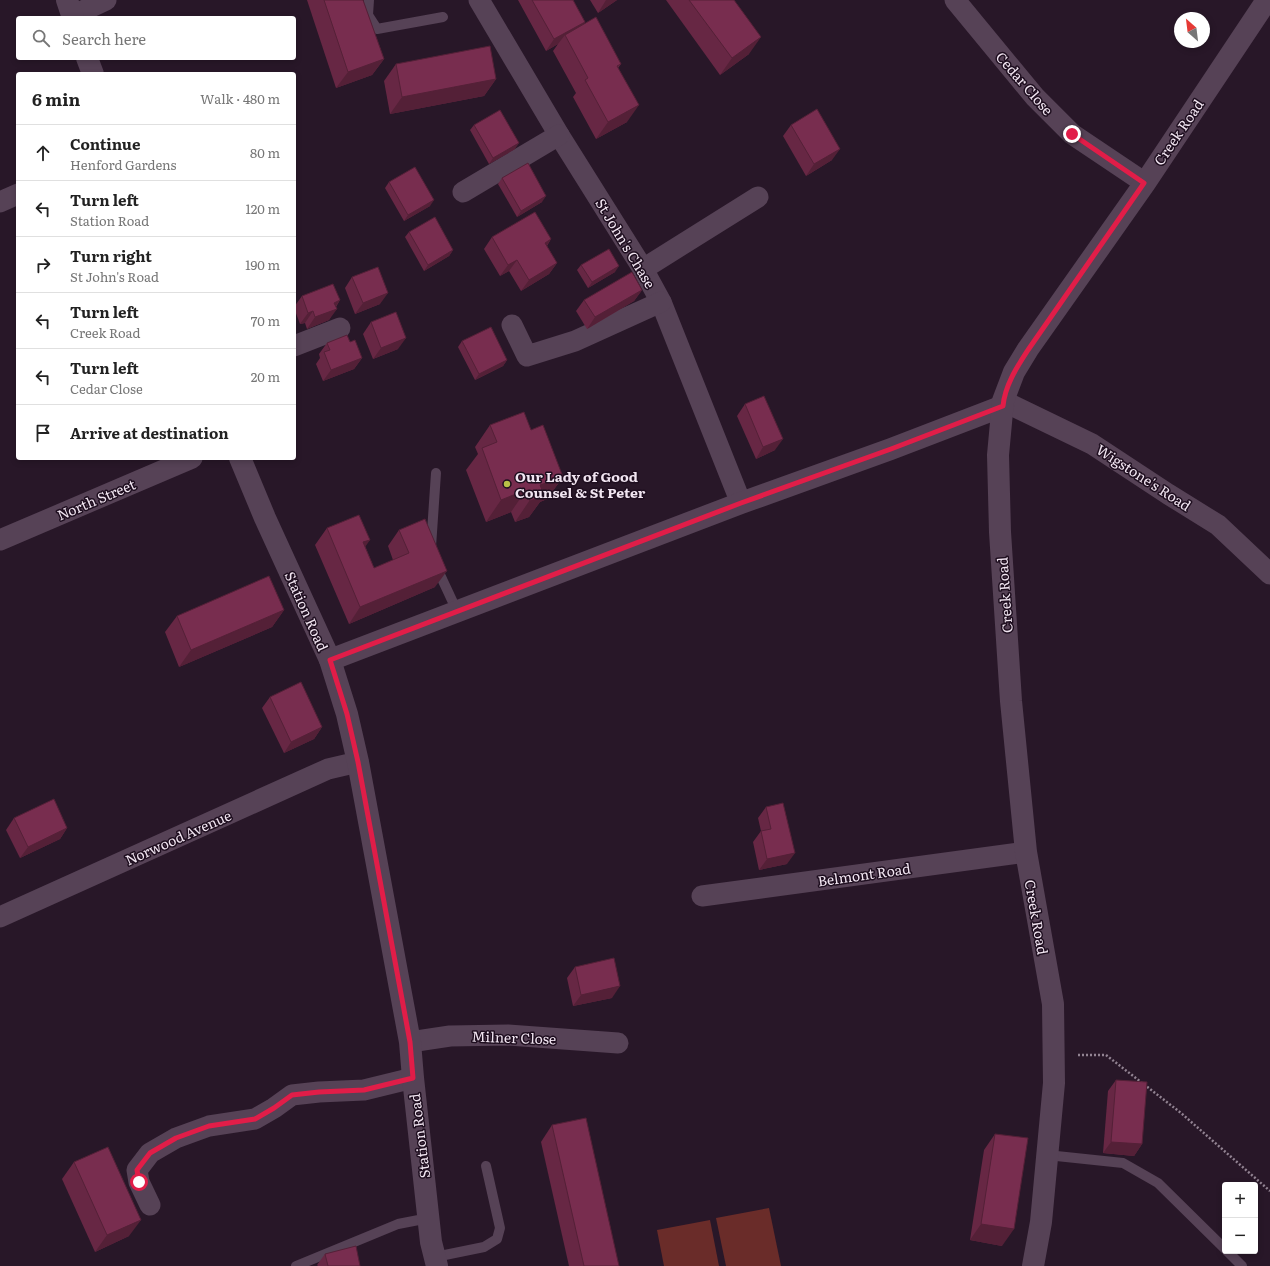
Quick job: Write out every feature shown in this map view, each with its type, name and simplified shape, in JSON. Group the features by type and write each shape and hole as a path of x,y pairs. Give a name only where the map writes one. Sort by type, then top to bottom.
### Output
{"street":[{"path":"71,11 106,0"},
{"name":"St John's Chase","path":"478,0 559,135 643,269 660,302 741,503"},
{"name":"Cedar Close","path":"955,0 1035,97 1072,134 1144,183"},
{"name":"Creek Road","path":"1033,1266 1041,1222 1054,1083 1052,1004 1026,852 1012,701 1000,532 998,455 1003,404 1014,372 1028,350 1144,183 1267,0"},
{"path":"88,60 92,72"},
{"path":"463,192 559,135"},
{"path":"0,202 16,195"},
{"path":"643,269 758,197"},
{"path":"512,325 527,356 574,341 660,302"},
{"path":"296,345 340,328"},
{"path":"330,660 741,503 891,449 1003,404"},
{"name":"Wigstone's Road","path":"1003,404 1092,444 1218,525 1270,574"},
{"name":"North Street","path":"0,540 187,460"},
{"name":"Station Road","path":"241,460 265,518 330,660 347,714 358,762 410,1042 429,1218 436,1262"},
{"name":"Norwood Avenue","path":"0,917 328,769 358,762"},
{"name":"Belmont Road","path":"702,896 1026,852"},
{"name":"Milner Close","path":"410,1042 450,1036 508,1035 618,1043"},
{"path":"150,1205 139,1182 137,1170 150,1153 176,1138 209,1126 255,1119 292,1095 364,1090 413,1078"}],"lane":[{"path":"369,0 368,15 377,29 443,17"},
{"path":"436,473 431,556 457,611"},
{"path":"1047,1155 1123,1163 1158,1183 1222,1246"},
{"path":"436,1262 484,1247 497,1239 500,1228 486,1166"},
{"path":"296,1266 398,1224 429,1218"},
{"path":"1230,1254 1242,1266"}],"path":[{"path":"1053,1056 1106,1055 1181,1113 1270,1191"}],"shaded area":[{"path":"769,1208 781,1266 726,1266 716,1218"},
{"path":"710,1220 719,1266 664,1266 657,1230"}],"building":[{"path":"324,0 363,0 384,59 348,72"},
{"path":"532,0 573,0 585,22 554,39"},
{"path":"689,0 734,0 761,37 732,58"},
{"path":"596,17 621,64 617,66 639,105 608,122 585,80 588,78 565,35"},
{"path":"490,46 496,79 402,97 396,64"},
{"path":"817,109 840,149 814,164 791,125"},
{"path":"500,110 519,143 493,158 474,125"},
{"path":"528,163 546,196 521,211 502,178"},
{"path":"415,167 434,200 408,215 389,182"},
{"path":"535,212 551,239 545,243 557,263 529,280 517,260 508,265 492,237"},
{"path":"435,217 453,250 428,265 409,232"},
{"path":"609,249 619,266 592,282 581,265"},
{"path":"378,267 388,293 363,303 352,277"},
{"path":"632,272 642,290 595,317 584,300"},
{"path":"333,284 340,300 334,303 337,309 315,317 313,311 308,313 302,296"},
{"path":"396,312 406,338 381,348 371,322"},
{"path":"491,327 507,360 479,374 462,341"},
{"path":"347,335 350,342 355,340 362,358 331,370 324,352 330,350 327,343"},
{"path":"764,396 783,439 763,447 745,404"},
{"path":"524,412 531,430 543,425 563,477 540,485 544,495 530,501 526,490 501,500 482,448 497,442 490,425"},
{"path":"359,515 370,540 363,542 374,568 409,553 399,530 425,519 447,571 360,607 327,528"},
{"path":"269,576 284,610 191,650 177,616"},
{"path":"301,682 322,727 291,742 270,697"},
{"path":"54,799 67,828 28,847 14,818"},
{"path":"783,803 795,853 767,859 761,831 771,829 766,807"},
{"path":"614,958 620,986 581,995 575,967"},
{"path":"1116,1080 1147,1082 1142,1144 1111,1142"},
{"path":"586,1118 619,1266 584,1266 552,1125"},
{"path":"995,1134 1028,1138 1014,1229 981,1224"},
{"path":"108,1147 141,1220 107,1235 74,1162"},
{"path":"356,1246 360,1266 328,1266 325,1254"}],"place":[{"name":"Our Lady of Good Counsel & St Peter","path":"507,484"}],"route":[{"path":"139,1182 137,1170 150,1153 176,1138 209,1126 255,1119 292,1095 364,1090 413,1078 410,1042 358,762 347,714 330,660 741,503 891,449 1003,406 1014,372 1144,183 1072,134"}]}
